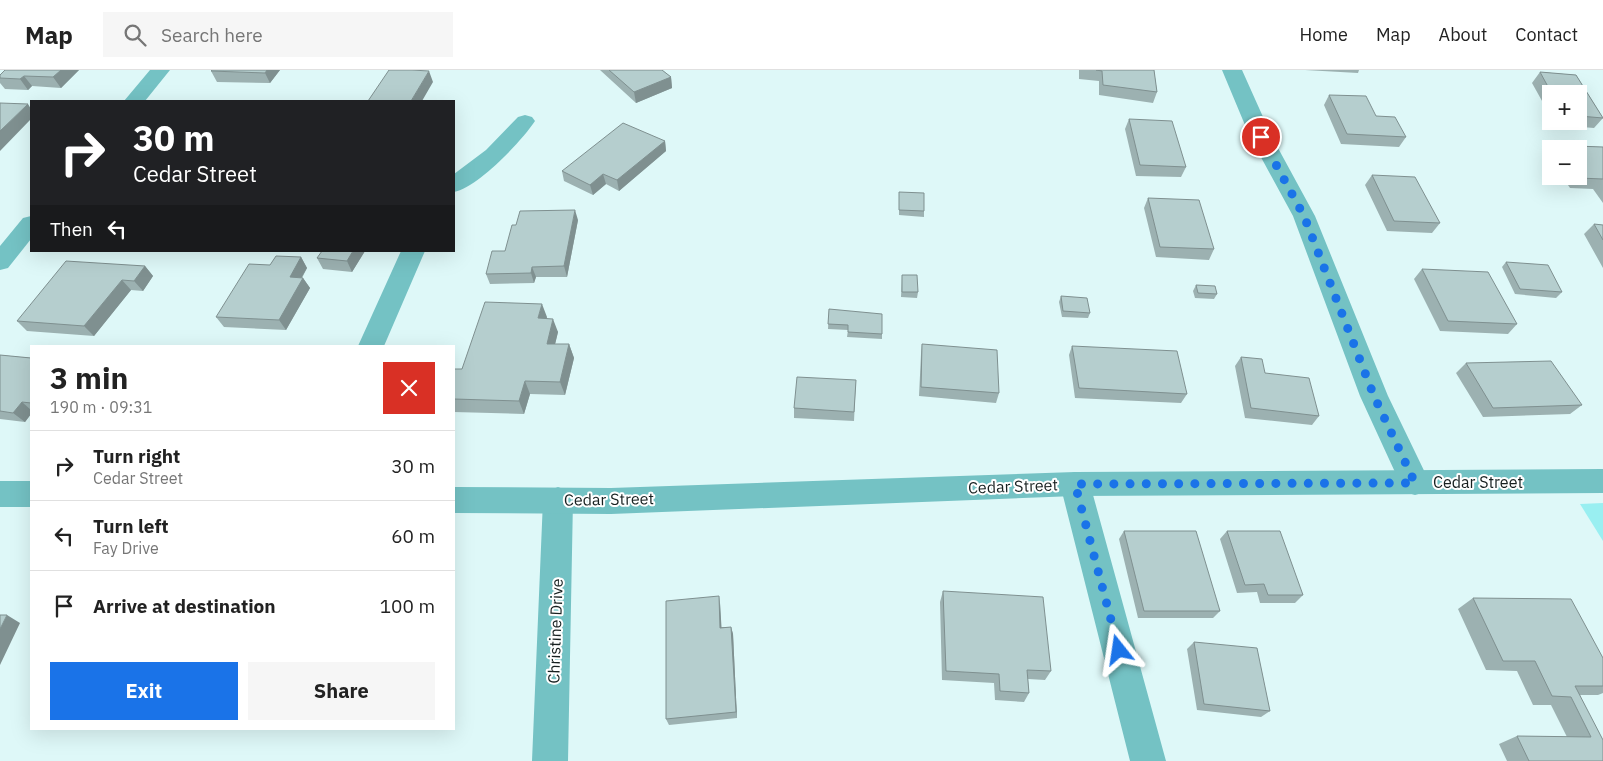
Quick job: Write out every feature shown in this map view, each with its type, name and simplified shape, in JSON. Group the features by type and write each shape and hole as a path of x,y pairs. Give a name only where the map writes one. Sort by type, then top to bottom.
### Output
{"street":[{"path":"135,100 160,70"},
{"path":"1232,70 1261,137 1304,216 1374,396 1415,483"},
{"path":"455,185 494,155 511,139 525,121"},
{"path":"0,262 30,225"},
{"path":"371,345 413,252"},
{"name":"Cedar Street","path":"455,500 611,501 1075,484 1603,481"},
{"path":"1075,484 1148,761"},
{"path":"0,494 30,494"},
{"name":"Christine Drive","path":"550,761 558,500"}],"shaded area":[{"path":"1603,503 1603,541 1580,504"}],"building":[{"path":"5,70 61,70 53,77 24,76 20,79 0,78 0,75"},
{"path":"212,70 267,70 265,73"},
{"path":"389,70 429,71 412,100 369,100"},
{"path":"609,70 662,70 671,77 634,92"},
{"path":"1096,70 1154,70 1157,92 1103,85 1102,71"},
{"path":"1540,72 1576,75 1582,85 1547,85"},
{"path":"1587,93 1603,118 1587,117"},
{"path":"1329,95 1366,96 1376,116 1395,117 1406,137 1347,134"},
{"path":"0,103 28,104 0,131"},
{"path":"1129,119 1172,121 1186,167 1140,165"},
{"path":"623,123 665,141 617,180 603,174 590,185 562,171"},
{"path":"1587,146 1603,147 1603,179 1587,178"},
{"path":"1372,175 1415,177 1440,223 1394,221"},
{"path":"899,192 924,193 924,211 899,210"},
{"path":"1148,198 1199,200 1214,249 1160,247"},
{"path":"575,210 564,266 532,267 531,273 486,274 492,251 505,251 512,225 516,225 520,211"},
{"path":"1594,224 1603,225 1603,240"},
{"path":"321,252 352,252 347,261 317,258"},
{"path":"276,256 301,257 290,277 303,278 279,320 216,317 249,264 270,265"},
{"path":"66,261 145,266 134,281 122,280 84,326 17,321"},
{"path":"1506,262 1548,265 1562,292 1520,289"},
{"path":"1422,269 1488,272 1517,324 1448,321"},
{"path":"902,275 917,275 918,292 902,292"},
{"path":"1196,285 1215,286 1217,294 1198,293"},
{"path":"1061,296 1087,298 1090,313 1063,311"},
{"path":"485,302 542,304 538,318 553,319 547,344 569,344 560,382 525,381 519,401 455,399 455,369 462,369"},
{"path":"829,309 882,314 882,334 848,332 848,325 828,324"},
{"path":"922,344 997,350 999,393 921,387"},
{"path":"1072,346 1177,351 1187,394 1079,388"},
{"path":"0,355 30,358 30,403 22,402 13,413 0,411"},
{"path":"1241,357 1262,359 1265,373 1309,378 1319,416 1251,408"},
{"path":"1551,361 1582,405 1493,408 1466,363"},
{"path":"797,377 856,380 854,412 794,408"},
{"path":"1124,531 1196,531 1220,611 1144,611"},
{"path":"1227,531 1280,531 1303,595 1268,595 1264,584 1245,585"},
{"path":"943,591 1043,597 1051,671 1027,670 1029,693 1000,691 999,674 946,671"},
{"path":"719,596 720,628 731,627 736,712 666,719 666,601"},
{"path":"1473,598 1571,599 1603,658 1603,686 1575,686 1603,740 1603,761 1529,761 1517,736 1591,737 1571,697 1552,696 1535,661 1503,661"},
{"path":"0,615 7,615 0,629"},
{"path":"1194,642 1257,648 1270,711 1204,704"}],"route":[{"path":"1119,650 1075,484 1415,483 1374,396 1304,216 1261,137"}]}
